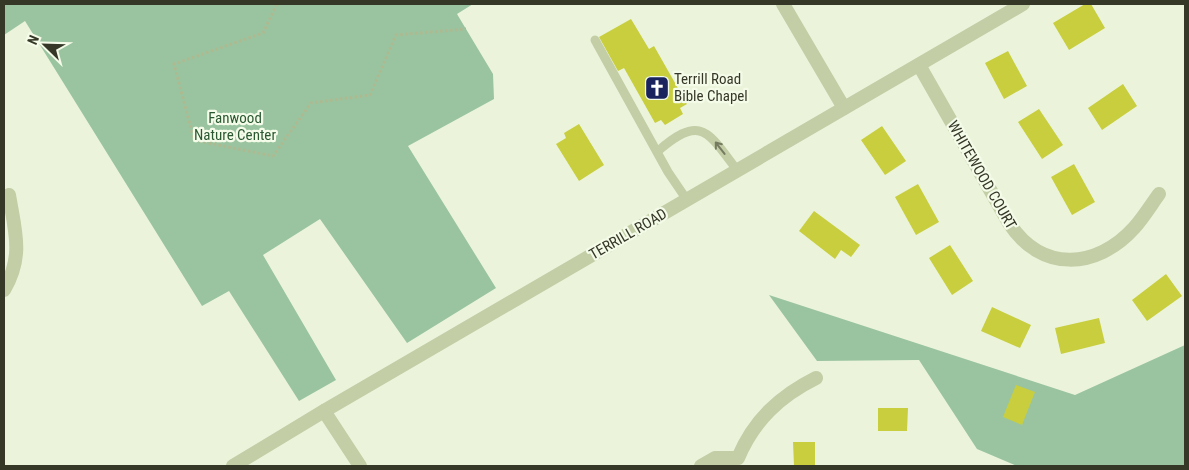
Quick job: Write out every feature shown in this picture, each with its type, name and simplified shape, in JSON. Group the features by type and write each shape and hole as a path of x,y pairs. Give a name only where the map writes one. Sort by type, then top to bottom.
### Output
{"street":[{"path":"782,4 844,108"},
{"name":"TERRILL ROAD","path":"234,466 324,411 1024,4"},
{"name":"WHITEWOOD COURT","path":"919,65 1009,224 1027,246 1039,253 1067,260 1096,256 1133,229 1159,194"},
{"path":"4,290 15,265 17,250 9,195"},
{"path":"701,466 714,458 740,462 745,442 760,419 777,401 816,378"},
{"path":"324,411 360,466"}],"lane":[{"path":"595,40 657,152 687,200"},
{"path":"657,152 672,138 690,130 699,130 715,142 738,170"}],"path":[{"path":"277,4 263,33 174,64 194,140 273,156 311,103 370,95 396,36 466,29"}],"green space":[{"name":"Fanwood Nature Center","path":"4,4 473,4 457,14 493,74 494,99 408,146 496,288 407,343 320,219 263,255 336,380 299,401 229,291 202,306 25,21 4,35"},
{"path":"769,295 1075,395 1185,345 1185,466 1017,466 977,449 919,360 817,361"}],"building":[{"path":"1085,4 1091,4 1105,28 1069,50 1053,23"},
{"name":"Terrill Road Bible Chapel","path":"631,19 649,49 654,46 687,104 680,108 683,114 665,125 661,120 655,123 624,68 618,71 599,37"},
{"path":"1008,51 1027,86 1004,99 985,63"},
{"path":"1123,84 1137,106 1102,130 1088,108"},
{"path":"1039,109 1063,145 1042,159 1018,122"},
{"path":"579,124 604,165 579,181 556,144 566,138 564,133"},
{"path":"882,126 906,161 885,175 861,140"},
{"path":"1074,164 1095,202 1072,215 1051,177"},
{"path":"918,184 939,222 916,235 895,197"},
{"path":"814,211 860,245 851,257 841,250 835,259 799,231"},
{"path":"950,245 973,281 952,295 929,258"},
{"path":"1166,274 1182,296 1147,321 1132,300"},
{"path":"992,307 1031,325 1020,348 981,331"},
{"path":"1099,318 1105,343 1061,354 1055,328"},
{"path":"1016,385 1035,392 1022,425 1003,417"},
{"path":"878,408 908,408 907,431 878,431"},
{"path":"793,442 815,442 815,466 794,466"}],"place":[{"name":"Terrill Road Bible Chapel","path":"657,88"}]}
